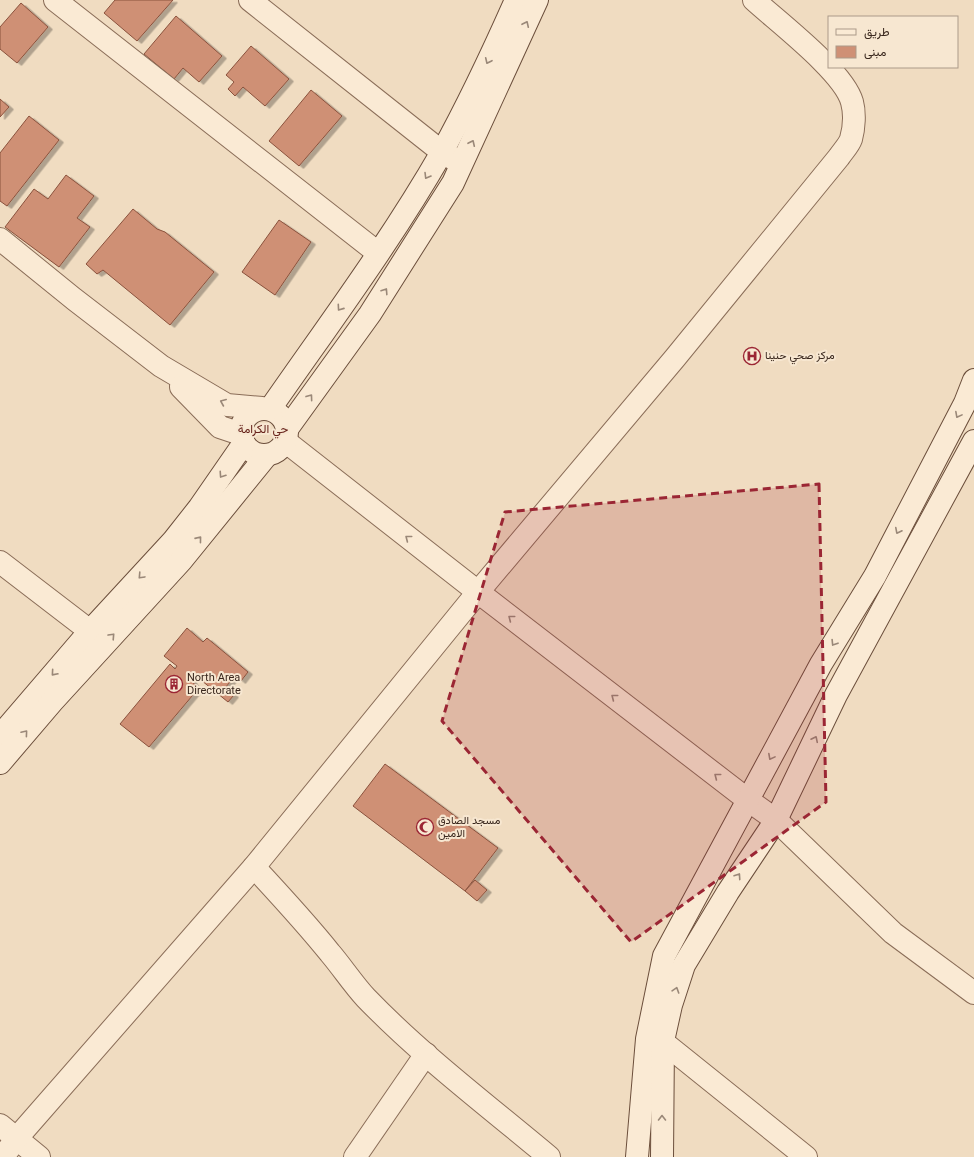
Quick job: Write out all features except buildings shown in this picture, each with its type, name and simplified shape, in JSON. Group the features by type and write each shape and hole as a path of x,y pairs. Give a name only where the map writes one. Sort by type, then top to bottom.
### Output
{"street":[{"path":"55,0 378,253"},
{"path":"250,0 442,152 462,164"},
{"path":"0,736 90,631 186,525 199,508 242,439 242,425 246,417 253,411 266,409 378,253 415,198 442,152 473,92 516,0"},
{"path":"161,366 220,427 242,439 250,450 258,454 267,455 274,453 281,448 286,435 370,314 453,183 537,0"},
{"path":"754,0 828,67"},
{"path":"3,1157 16,1139 254,867 478,592 675,358 839,157 851,140 853,126 852,102 843,85 829,68"},
{"path":"0,239 74,299 161,366 227,405 266,409 279,413 285,420 286,435 478,592 776,820 893,933 974,993"},
{"path":"637,1157 646,1039 664,956 821,664 875,576 965,403 974,380"},
{"path":"662,1157 663,1042 671,1005 684,965 728,892 776,820 836,696 974,441"},
{"path":"0,763 52,702 181,561 267,455"},
{"path":"0,562 90,631"},
{"path":"254,867 295,911 330,952 364,996 426,1054 549,1157"},
{"path":"663,1042 806,1157"},
{"path":"355,1157 426,1054"},
{"path":"0,1125 39,1157"}],"highlighted area":[{"path":"819,484 826,802 631,942 442,721 505,512"}],"place":[{"name":"مركز صحي حنينا","path":"752,356"},
{"name":"North Area Directorate","path":"174,684"},
{"name":"مسجد الصادق الامين","path":"425,827"}],"district":[{"name":"حي الكرامة","path":"263,430"}]}
